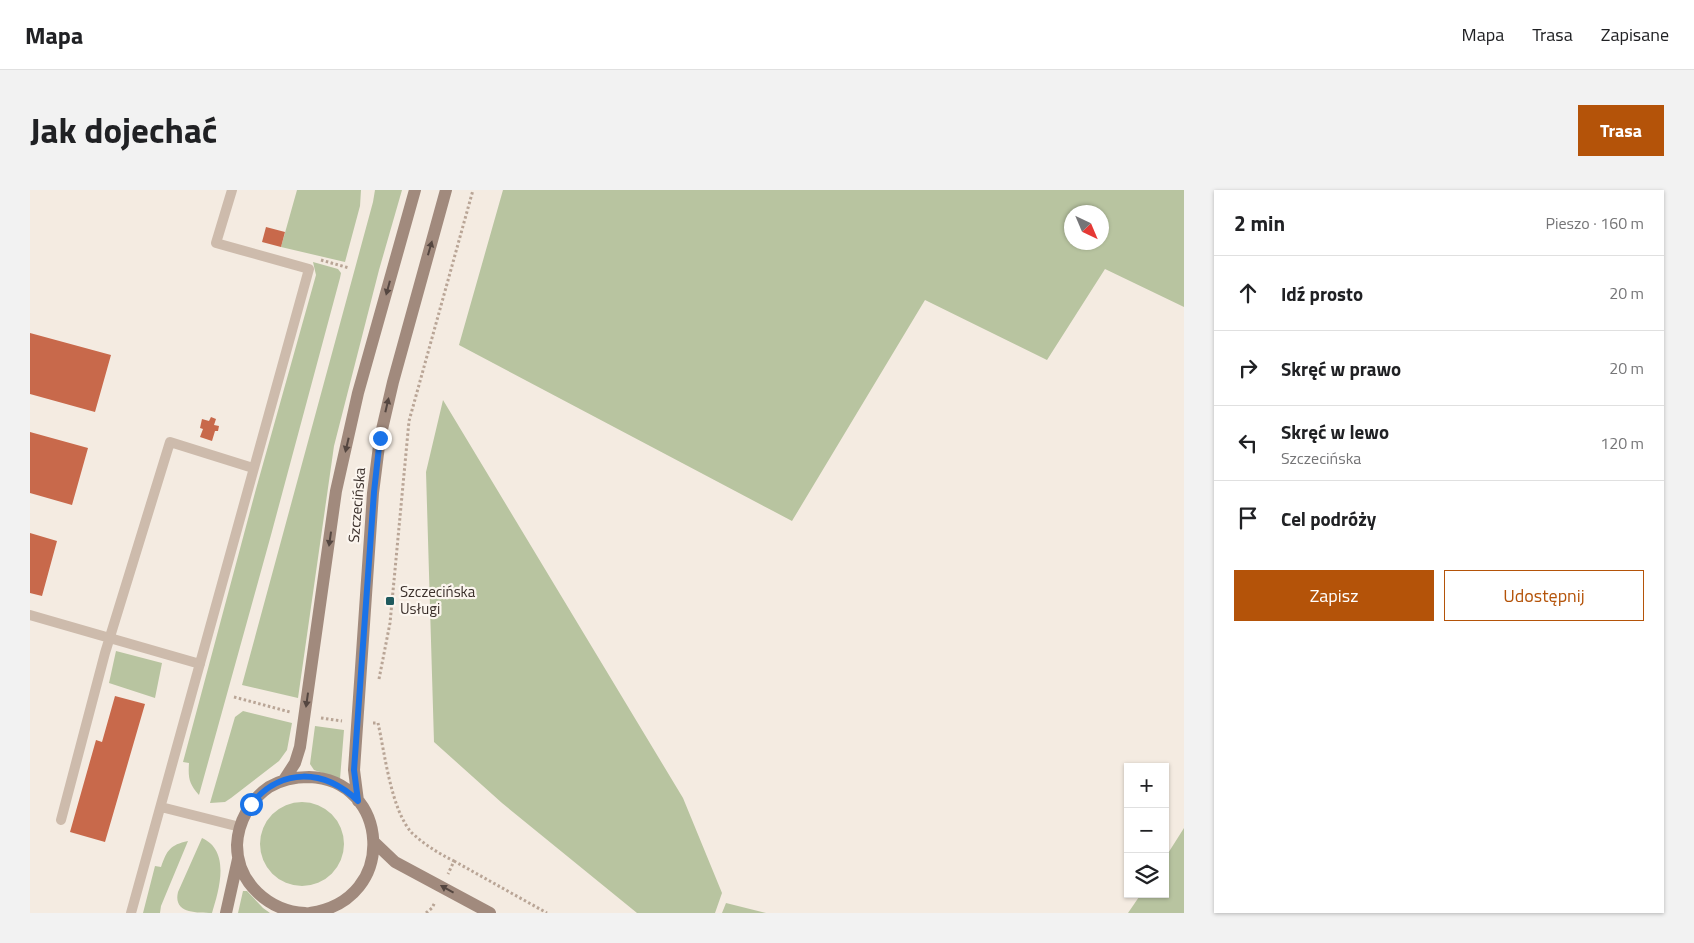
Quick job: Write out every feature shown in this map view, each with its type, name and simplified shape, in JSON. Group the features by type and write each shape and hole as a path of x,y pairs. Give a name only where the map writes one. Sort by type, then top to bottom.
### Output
{"main road":[{"name":"Szczecińska","path":"284,780 295,763 300,747 336,491 358,393 415,190"},
{"name":"Szczecińska","path":"358,801 354,770 374,492 380,438 392,382 446,190"},
{"path":"305,913 295,913 282,909 269,903 258,894 245,876 238,856 237,844 245,813 258,796 274,784 300,777 316,777 332,782 346,790 366,812 374,842 371,866 357,889 347,899 322,912"},
{"path":"374,842 395,862 490,913"},
{"path":"226,913 238,856"}],"lane":[{"path":"131,913 309,269 216,243 232,190"},
{"path":"61,820 110,636 170,442 253,468"},
{"path":"30,614 200,664"},
{"path":"161,807 240,827"}],"path":[{"path":"377,686 390,623 409,421 473,190"},
{"path":"309,269 312,258 349,268"},
{"path":"373,714 373,723"},
{"path":"454,861 547,913"}],"green space":[{"path":"297,190 361,190 360,206 345,262 281,247"},
{"path":"375,190 402,190 379,270 334,446 298,698 242,685"},
{"path":"503,190 1184,190 1184,307 1105,269 1047,360 925,300 792,521 459,345"},
{"path":"313,262 338,269 341,273 340,278 199,795 190,780 189,763 183,762 256,489 316,275"},
{"path":"443,400 683,798 722,893 715,913 637,913 502,803 434,742 426,472"},
{"path":"116,651 162,663 155,698 109,683"},
{"path":"243,711 292,723 287,750 279,761 231,798 225,802 210,803 235,717"},
{"path":"315,726 344,730 340,779 314,770 310,764"},
{"path":"302,802 318,805 332,814 341,828 344,844 341,860 332,874 318,883 302,886 286,883 272,874 263,860 260,844 263,828 272,814 286,805"},
{"path":"1184,828 1184,913 1128,913 1138,898 1169,898 1169,852"},
{"path":"202,838 211,844 217,852 220,861 220,883 212,913 192,912 182,908 177,899 178,892"},
{"path":"188,841 161,906 160,913 143,913 155,866 161,867 170,849 177,844"},
{"path":"243,891 247,891 270,913 238,913"},
{"path":"726,903 766,913 722,913"}],"building":[{"path":"266,227 285,232 281,247 262,242"},
{"path":"30,333 111,355 95,412 30,394"},
{"path":"211,417 216,419 214,425 219,426 218,431 215,431 212,441 200,437 203,429 200,428 202,419 209,421"},
{"path":"30,432 88,448 72,505 30,493"},
{"path":"30,533 57,541 42,596 30,593"},
{"path":"115,696 145,704 105,842 70,832 96,740 102,742"}],"place":[{"name":"Szczecińska Usługi","path":"390,601"}],"route":[{"path":"251,804 274,784 300,777 316,777 332,782 346,790 358,801 354,770 374,492 380,438"}]}
